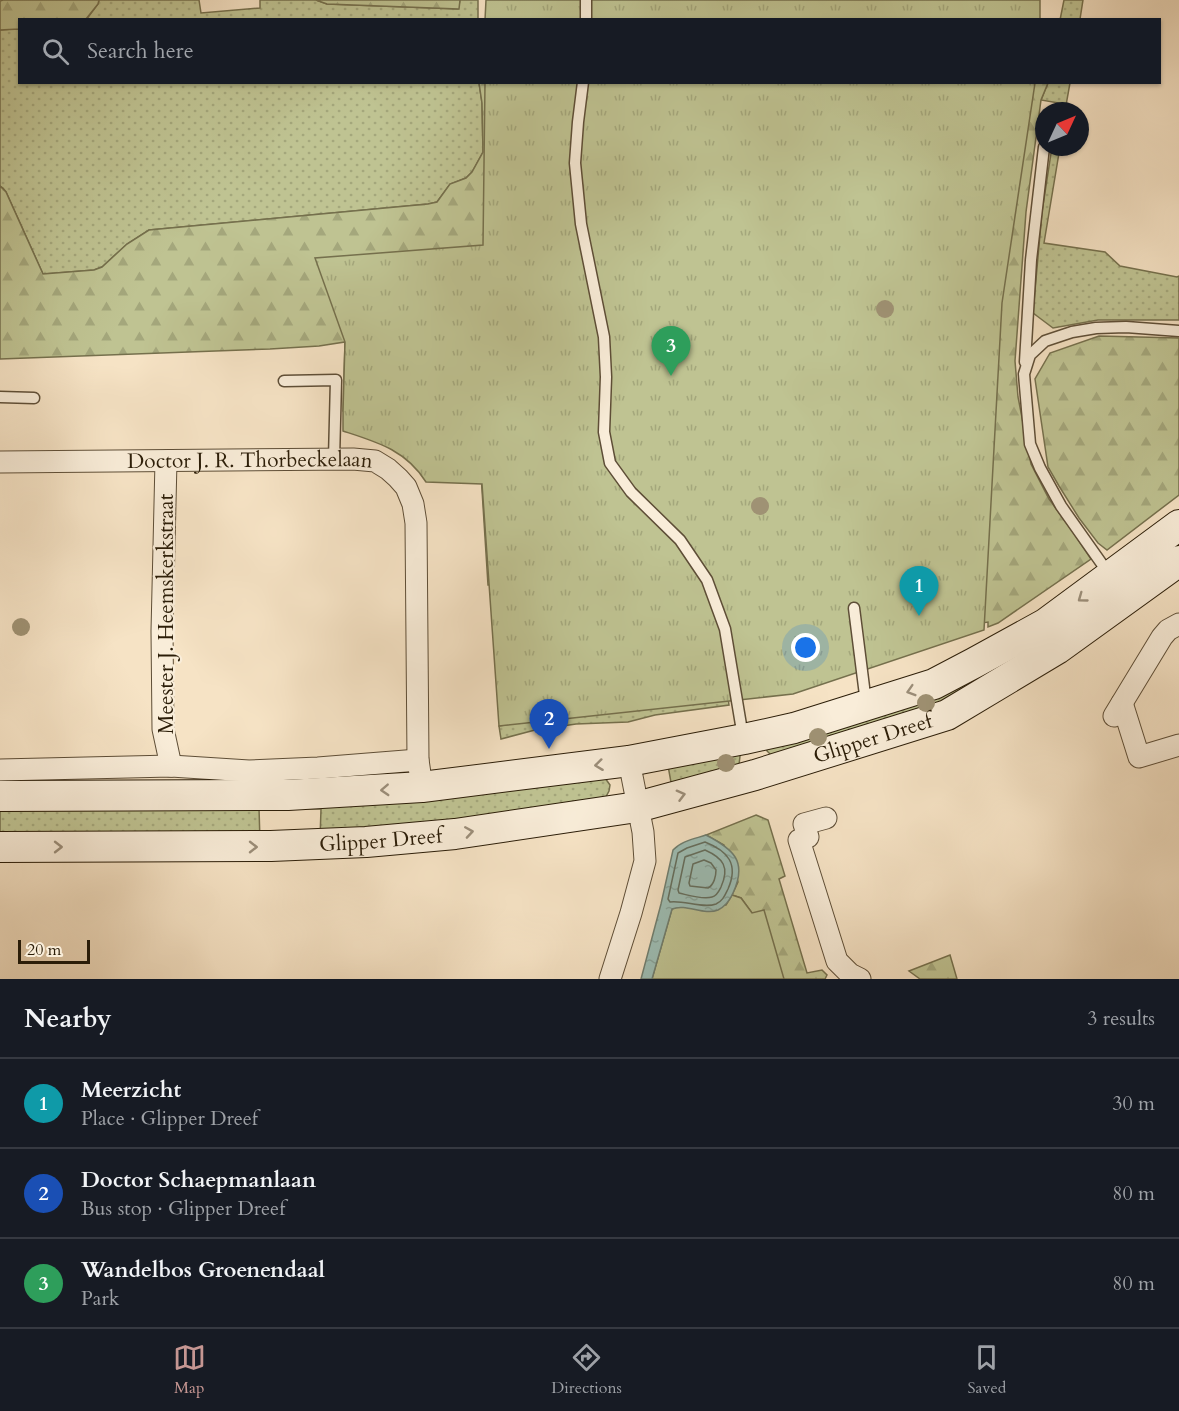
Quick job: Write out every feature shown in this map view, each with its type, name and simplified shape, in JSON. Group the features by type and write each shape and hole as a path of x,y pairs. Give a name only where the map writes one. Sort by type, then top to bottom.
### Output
{"street":[{"name":"Doctor J. R. Thorbeckelaan","path":"0,462 352,459 375,461 388,469 406,487 413,504 416,523 420,774"},
{"name":"Meester J. Heemskerkstraat","path":"166,461 162,631 163,729 171,766"},
{"name":"Glipper Dreef","path":"0,847 271,846 366,842 455,834 637,807 754,775 946,715 1057,650 1179,525"},
{"name":"Glipper Dreef","path":"0,796 288,795 420,774 629,761 744,739 794,728 934,684 1046,624 1179,561"},
{"path":"1179,624 1168,630 1162,637 1118,710 1139,757 1179,745"},
{"path":"974,663 986,692"},
{"path":"744,739 754,775"},
{"path":"610,979 645,861 643,832 629,761"},
{"name":"Glipper Dreef","path":"0,770 171,766 249,771 318,768 420,774"},
{"path":"826,818 804,824 808,837 799,840 837,961 850,974 860,979"}],"lane":[{"path":"586,0 586,18"},
{"path":"583,84 575,164 581,224 604,337 606,377 604,432 610,463 631,492 680,540 707,580 725,629 744,739"},
{"path":"1043,156 1031,260 1024,374 1030,444 1061,506 1119,588"},
{"path":"1024,374 1030,356 1045,341 1072,332 1126,327 1179,331"},
{"path":"284,381 336,380 334,459"},
{"path":"0,397 34,398"},
{"path":"854,608 867,705"}],"green space":[{"path":"99,0 199,0 201,13 260,8 260,0 316,0 327,4 458,9 460,0 478,0 478,18 88,18"},
{"path":"99,0 87,18 18,18 18,29 0,30 0,1"},
{"path":"316,0 460,0 459,9 327,4"},
{"path":"486,0 1040,0 1040,18 485,18"},
{"path":"1064,0 1083,0 1080,18 1060,18"},
{"path":"18,29 18,84 479,84 483,152 472,172 466,178 450,184 437,202 149,230 127,244 102,267 94,270 43,274 6,192 0,186 0,30"},
{"path":"479,84 577,84 522,584 488,585 481,474 343,411 345,342 270,349 0,359 0,186 6,192 43,274 94,270 102,267 127,244 149,230 437,202 450,184 466,178 472,172 483,152"},
{"path":"485,84 1035,84 1002,303 984,630 793,694 499,726 482,484 426,482 418,471 400,455 379,444 343,431 345,342 315,258 483,245"},
{"path":"786,84 1048,84 1041,102 1035,102 1035,145 1026,212 1015,361 1018,397 1031,464 1049,499 1091,559 998,623 988,627 988,622 897,635"},
{"path":"1048,84 1070,84 1067,102 1041,100"},
{"path":"1051,156 1058,156 1044,243 1105,252 1120,266 1179,276 1179,320 1098,320 1053,328 1033,313 1042,212"},
{"path":"1099,336 1179,338 1179,495 1107,550 1098,543 1079,518 1048,467 1035,379 1050,353"},
{"path":"1078,626 937,706 771,755 767,751 765,740"},
{"path":"724,669 729,705 655,715 628,722 576,724 535,730 501,739 499,726"},
{"path":"735,752 740,756 739,765 672,788 667,760"},
{"path":"605,778 610,785 602,804 320,839 321,809 259,808 260,841 0,841 0,805"},
{"path":"756,815 768,820 785,876 779,879 807,973 822,970 827,975 825,979 781,979 752,913 741,898 732,895 738,882 724,845 706,835"},
{"path":"732,895 741,898 752,913 764,910 784,979 652,979 672,909 726,905"},
{"path":"950,955 957,979 920,979 909,971"}],"water":[{"path":"706,835 724,845 735,857 739,872 733,893 725,905 718,910 707,912 683,907 672,909 652,979 641,979 673,850 684,842"}],"place":[{"name":"Wandelbos Groenendaal","path":"671,376"},
{"name":"Meerzicht","path":"919,616"},
{"name":"Doctor Schaepmanlaan","path":"549,749"}]}
